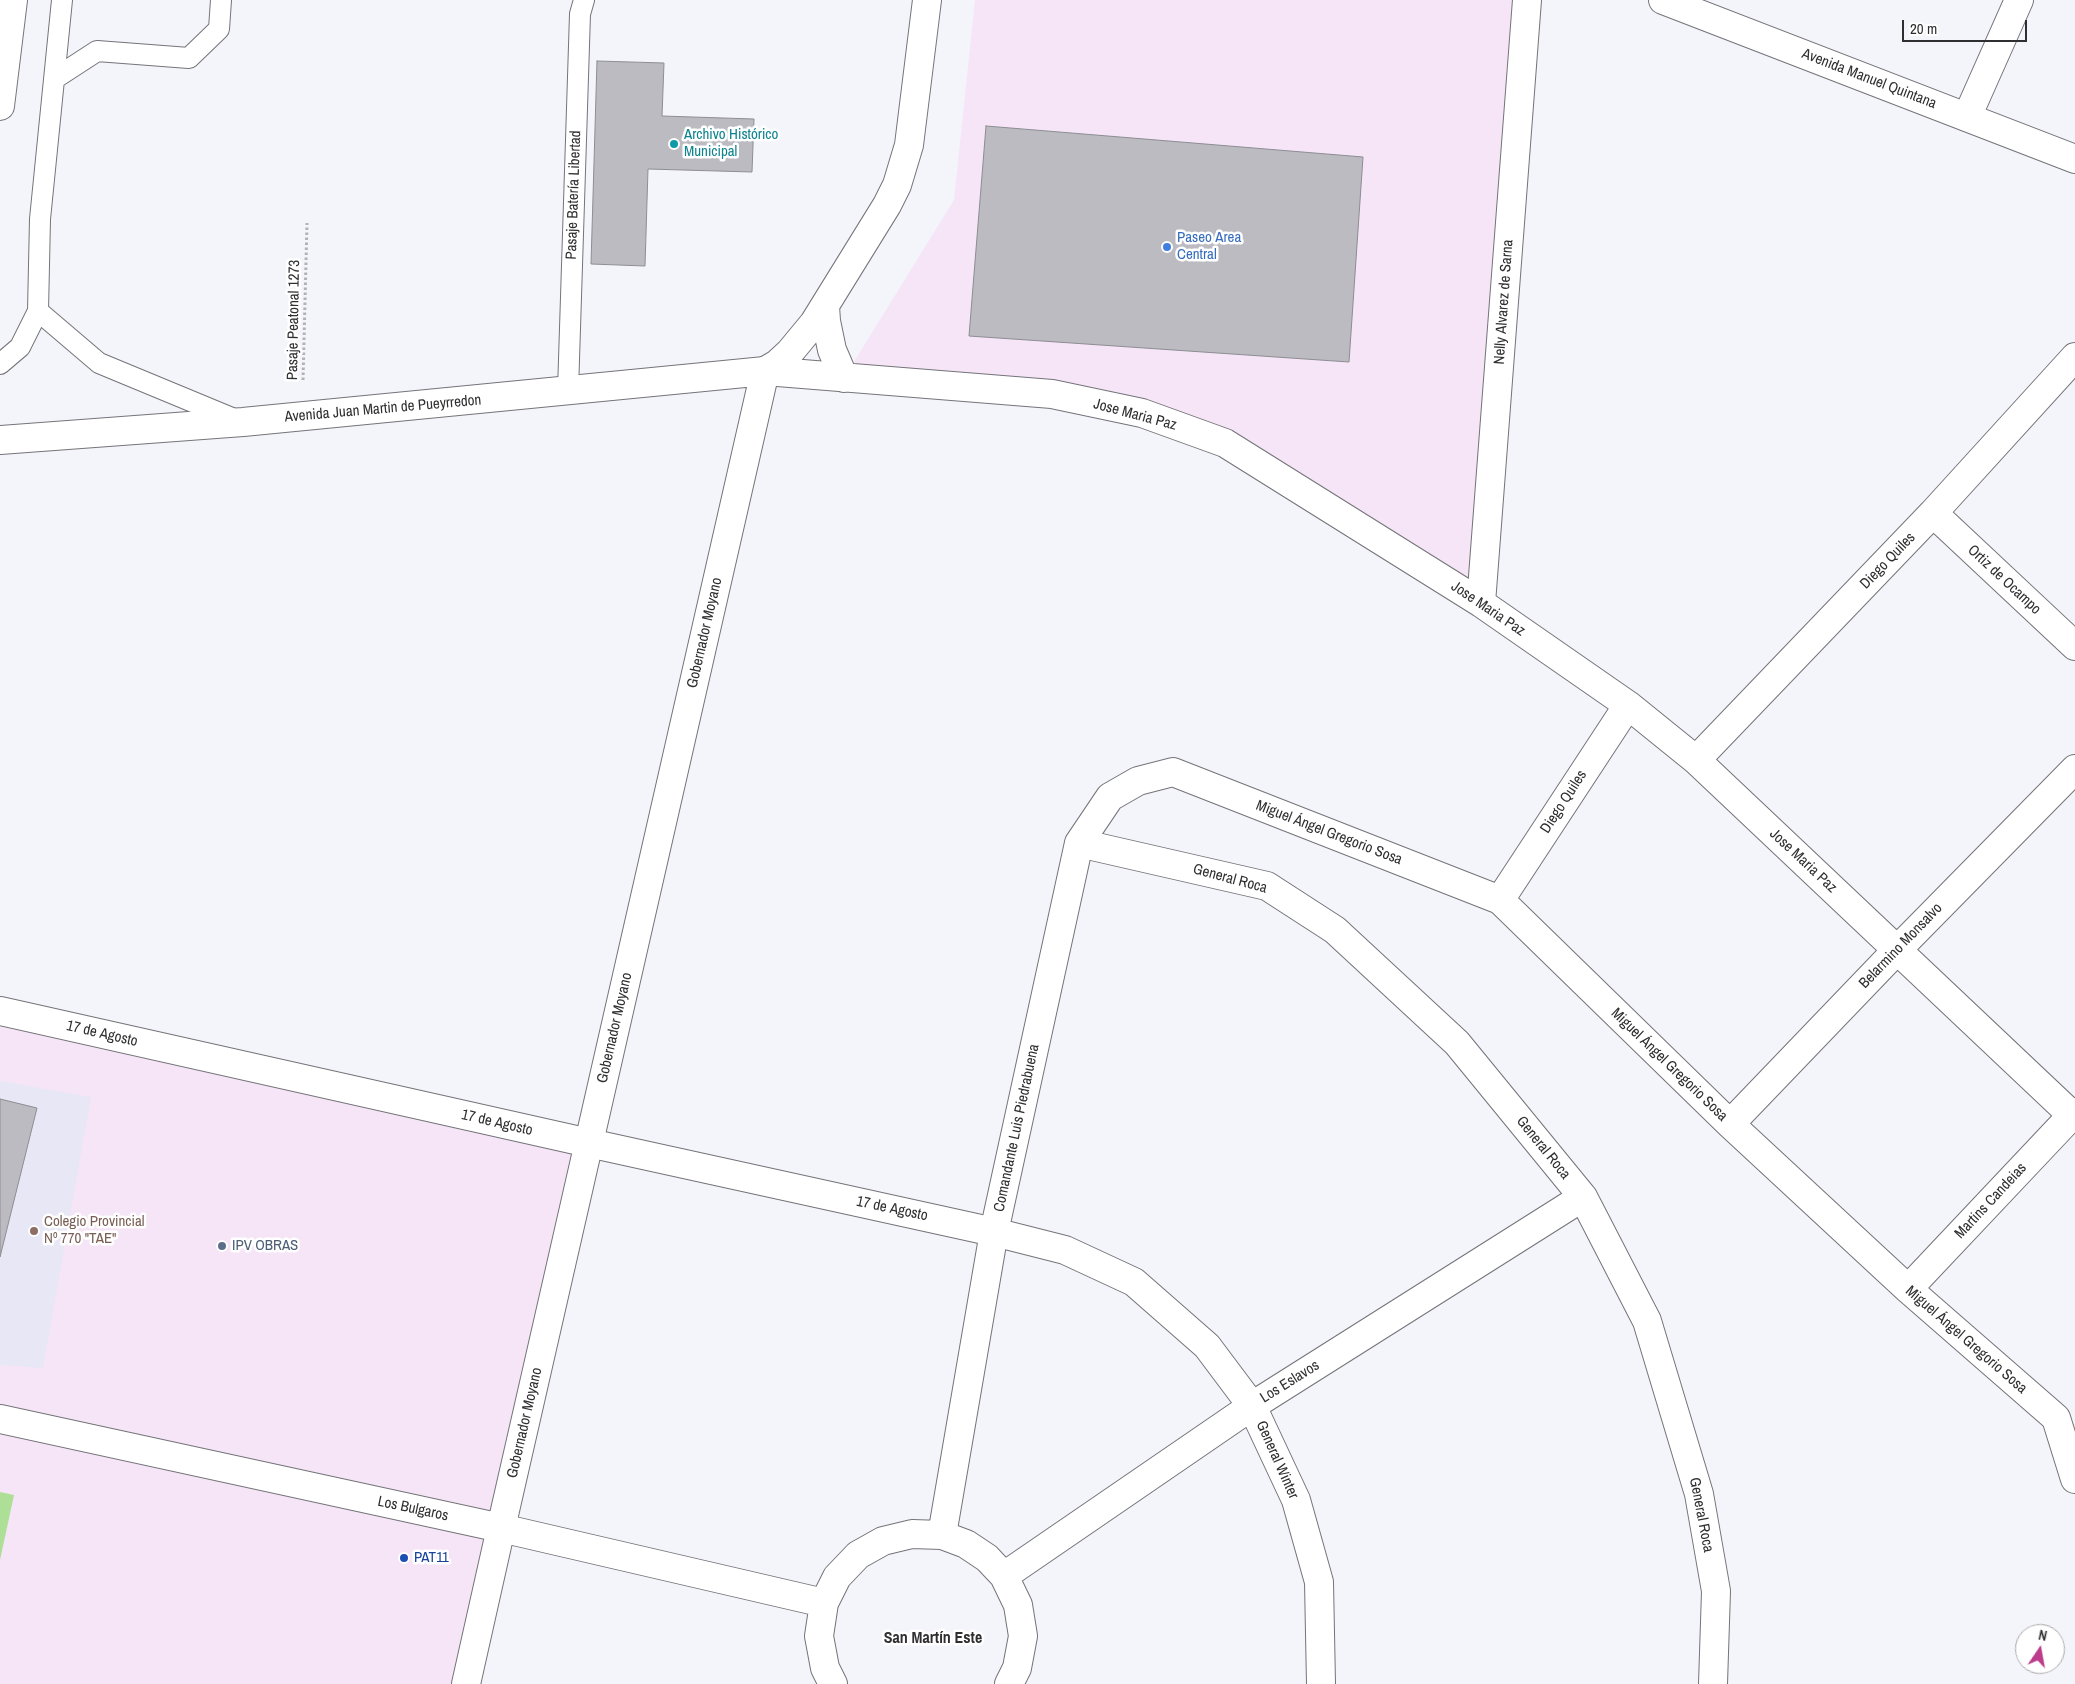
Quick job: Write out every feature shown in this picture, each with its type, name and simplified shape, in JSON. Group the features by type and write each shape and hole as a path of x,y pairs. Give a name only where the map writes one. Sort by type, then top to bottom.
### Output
{"main road":[{"path":"0,106 13,0"},
{"path":"765,372 790,352 814,323 887,205 897,185 909,145 926,0"},
{"name":"Nelly Alvarez de Sarna","path":"1480,603 1527,0"},
{"name":"Avenida Manuel Quintana","path":"1663,0 2075,159"},
{"path":"1967,117 2019,0"},
{"path":"825,306 832,350 844,378"},
{"name":"Diego Quiles","path":"1696,760 1933,513 2075,357"},
{"name":"Avenida Juan Martin de Pueyrredon","path":"0,440 243,422 765,372"},
{"name":"Jose Maria Paz","path":"765,372 1052,394 1142,413 1226,443 1480,603 1628,704 1696,760 2074,1115"},
{"name":"Gobernador Moyano","path":"466,1684 765,372"},
{"name":"Ortiz de Ocampo","path":"1933,513 2075,646"},
{"name":"Diego Quiles","path":"1500,900 1628,704"},
{"name":"Belarmino Monsalvo","path":"1730,1124 1897,950 2075,769"},
{"name":"Miguel Ángel Gregorio Sosa","path":"1173,772 1500,900 1730,1124 1908,1289 2056,1418 2075,1479"},
{"name":"Comandante Luis Piedrabuena","path":"942,1536 994,1232 1079,843 1110,797 1138,781 1173,772"},
{"name":"General Roca","path":"1079,843 1267,886 1335,930 1457,1043 1583,1197 1647,1321 1699,1494 1716,1591 1713,1684"},
{"name":"17 de Agosto","path":"0,1011 994,1232"},
{"name":"Martins Candeias","path":"1908,1289 2074,1115"},
{"name":"Los Eslavos","path":"1004,1576 1252,1406 1583,1197"},
{"name":"General Winter","path":"994,1232 1065,1250 1134,1282 1207,1346 1252,1406 1296,1500 1319,1582 1320,1684"},
{"name":"Los Bulgaros","path":"0,1419 501,1528 824,1603"},
{"path":"834,1684 825,1668 819,1636 824,1603 837,1577 858,1555 883,1541 912,1534 942,1536 966,1544 987,1558 1004,1576 1018,1605 1023,1636 1017,1668 1009,1684"}],"lane":[{"path":"0,364 20,347 38,311 40,220 62,0"},
{"path":"54,79 97,51 189,58 219,29 221,0"},
{"name":"Pasaje Batería Libertad","path":"568,391 580,14 584,0"},
{"path":"38,311 99,363 243,422"}],"path":[{"name":"Pasaje Peatonal 1273","path":"303,416 308,223"}],"shaded area":[{"path":"975,0 1527,0 1481,603 1226,443 1142,413 844,378 954,200"},
{"path":"0,1011 589,1143 466,1684 0,1684"},
{"name":"Colegio Provincial Nº 770 \"TAE\"","path":"0,1081 91,1097 43,1368 0,1365"}],"green space":[{"path":"0,1492 14,1495 0,1560"}],"building":[{"name":"Archivo Histórico Municipal","path":"597,61 664,63 662,116 754,119 752,172 648,169 645,266 591,264"},
{"name":"Paseo Area Central","path":"986,126 1363,157 1349,362 969,336"},
{"path":"0,1099 37,1108 0,1257"}],"place":[{"name":"Archivo Histórico Municipal","path":"674,144"},
{"name":"Paseo Area Central","path":"1167,247"},
{"name":"Colegio Provincial Nº 770 \"TAE\"","path":"34,1231"},
{"name":"IPV OBRAS","path":"222,1246"},
{"name":"PAT11","path":"404,1558"}],"district":[{"name":"San Martín Este","path":"933,1639"}]}
